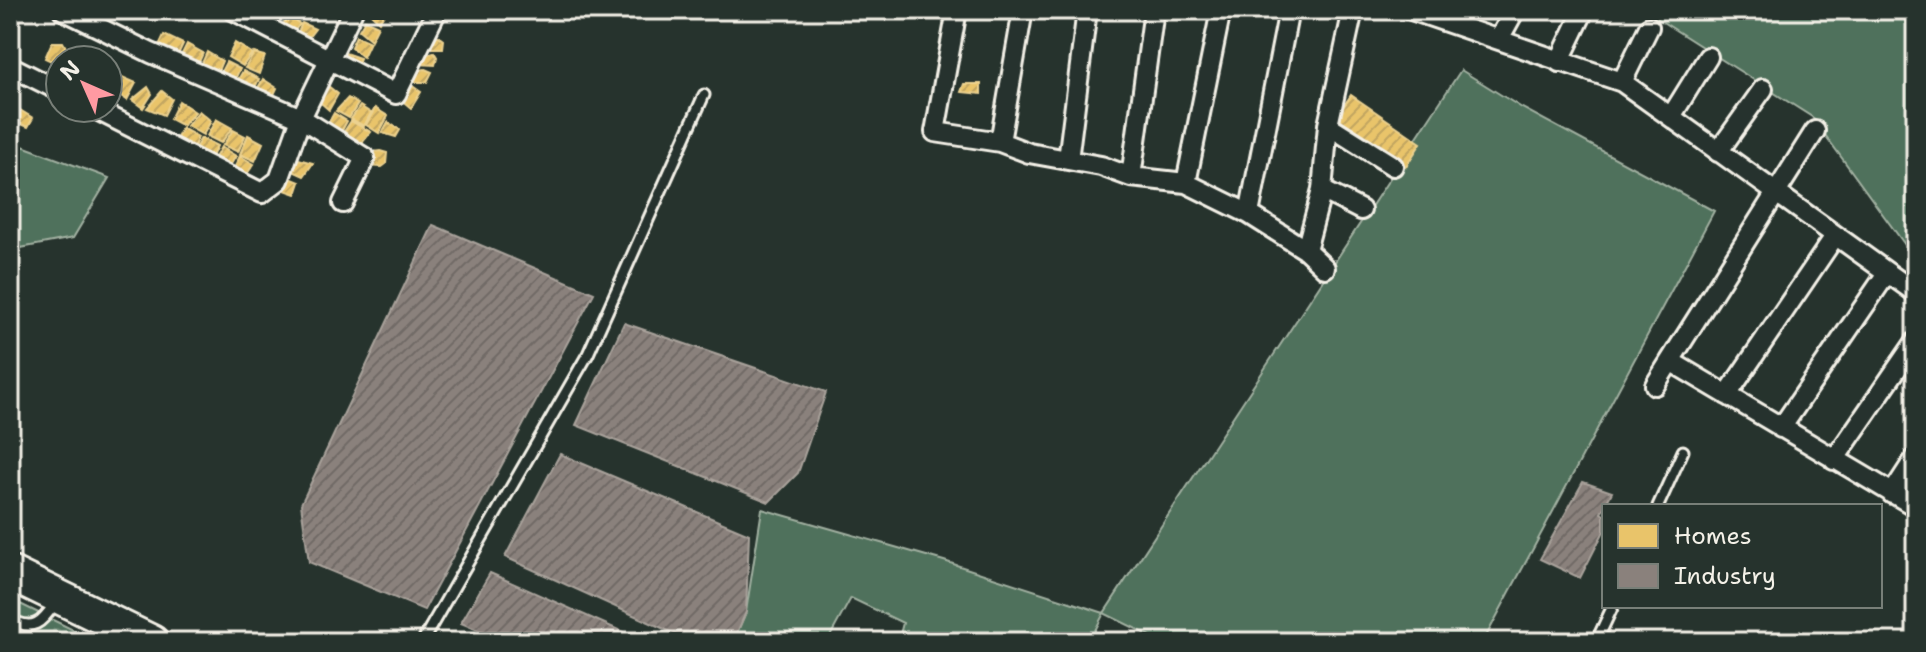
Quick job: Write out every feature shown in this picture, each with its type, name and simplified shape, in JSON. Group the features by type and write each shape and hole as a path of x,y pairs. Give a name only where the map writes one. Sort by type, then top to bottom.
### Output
{"highway":[{"path":"10,573 152,642"}],"street":[{"path":"63,10 151,53 301,118 365,158 343,203"},
{"path":"233,10 396,94 437,10"},
{"path":"124,124 262,193 279,180 301,118 353,10"},
{"path":"957,10 935,132 1000,142 1029,153 1101,166 1131,177 1186,183 1249,214 1306,250 1325,268"},
{"path":"1000,142 1023,10"},
{"path":"1068,160 1087,10"},
{"path":"1131,177 1154,10"},
{"path":"1186,183 1221,10"},
{"path":"1249,214 1289,10"},
{"path":"1306,250 1322,190 1328,125 1353,10"},
{"path":"1411,10 1431,13 1559,62 1622,82 1916,293"},
{"path":"1499,39 1515,10"},
{"path":"1559,62 1584,10"},
{"path":"1622,82 1649,27"},
{"path":"1672,115 1708,57"},
{"path":"10,66 44,83"},
{"path":"1718,152 1763,89"},
{"path":"1328,125 1393,166"},
{"path":"1655,385 1815,131"},
{"path":"1322,190 1361,210"},
{"path":"1727,395 1835,236"},
{"path":"1781,428 1887,273"},
{"path":"1834,460 1916,341"},
{"path":"1670,361 1916,507"},
{"path":"1892,494 1916,457"}],"lane":[{"path":"422,642 588,354 704,95"},
{"path":"1659,504 1683,451"},
{"path":"10,619 33,626 42,623 60,597"},
{"path":"1596,642 1612,608"}],"green space":[{"path":"1644,10 1905,10 1916,18 1916,260 1812,117"},
{"path":"1461,70 1522,108 1714,211 1483,642 1163,642 1104,613"},
{"path":"17,144 109,178 73,238 10,250 10,158"},
{"path":"762,509 944,561 1104,613 1089,642 908,642 899,638 903,623 851,598 827,642 733,642 746,612"},
{"path":"10,599 96,641 96,642 10,642"}],"building: Homes":[{"path":"367,10 385,10 386,11 379,22"},
{"path":"287,16 300,24 290,36 281,30"},
{"path":"365,20 378,26 371,40 359,30"},
{"path":"302,23 315,29 304,43 296,37"},
{"path":"164,35 183,44 175,61 156,52"},
{"path":"356,36 370,42 363,57 351,47"},
{"path":"439,36 444,40 443,48 427,48 430,37"},
{"path":"235,43 252,53 243,66 228,57"},
{"path":"187,44 203,53 196,69 178,62"},
{"path":"207,52 222,61 215,78 199,70"},
{"path":"434,52 437,57 435,65 418,64 421,56"},
{"path":"254,53 265,56 259,74 245,68"},
{"path":"345,53 360,58 355,71 340,63"},
{"path":"226,62 240,69 231,87 216,81"},
{"path":"425,69 432,72 427,82 411,82 414,71"},
{"path":"243,71 259,79 251,96 233,88"},
{"path":"124,78 136,83 127,100 124,98"},
{"path":"263,79 277,88 270,103 253,97"},
{"path":"964,84 981,84 981,94 961,92"},
{"path":"411,85 421,92 411,108 399,98"},
{"path":"322,86 328,86 338,94 329,110 321,103 313,112"},
{"path":"148,87 152,94 143,108 132,100"},
{"path":"162,91 172,99 164,115 147,108"},
{"path":"1351,95 1421,143 1406,166 1336,118"},
{"path":"348,98 358,104 349,118 336,111"},
{"path":"179,101 195,112 183,126 170,119"},
{"path":"360,106 371,113 364,126 351,119"},
{"path":"375,108 388,116 379,133 366,125"},
{"path":"20,110 33,118 28,127 14,121"},
{"path":"199,111 211,121 203,135 187,126"},
{"path":"334,113 347,121 338,138 324,131"},
{"path":"216,119 232,128 221,143 207,136"},
{"path":"351,121 371,132 357,149 338,141"},
{"path":"388,122 400,130 396,137 382,133"},
{"path":"182,128 198,137 191,154 173,146"},
{"path":"233,130 245,136 238,152 223,145"},
{"path":"248,135 263,143 255,161 240,154"},
{"path":"201,138 217,146 209,163 191,156"},
{"path":"221,147 236,156 226,172 211,165"},
{"path":"366,153 387,153 386,164 382,167 365,166"},
{"path":"240,156 254,164 244,178 233,171"},
{"path":"288,156 313,163 304,176 286,168"},
{"path":"285,176 300,182 296,194 279,188"}],"building: Industry":[{"path":"433,225 594,293 424,610 309,562 301,504"},
{"path":"624,323 826,392 798,473 769,502 576,425"},
{"path":"560,454 749,534 746,612 733,642 693,642 505,557"},
{"path":"1583,482 1612,492 1606,504 1602,504 1602,535 1580,578 1540,559"},
{"path":"490,573 623,632 617,642 507,642 461,623"}]}
